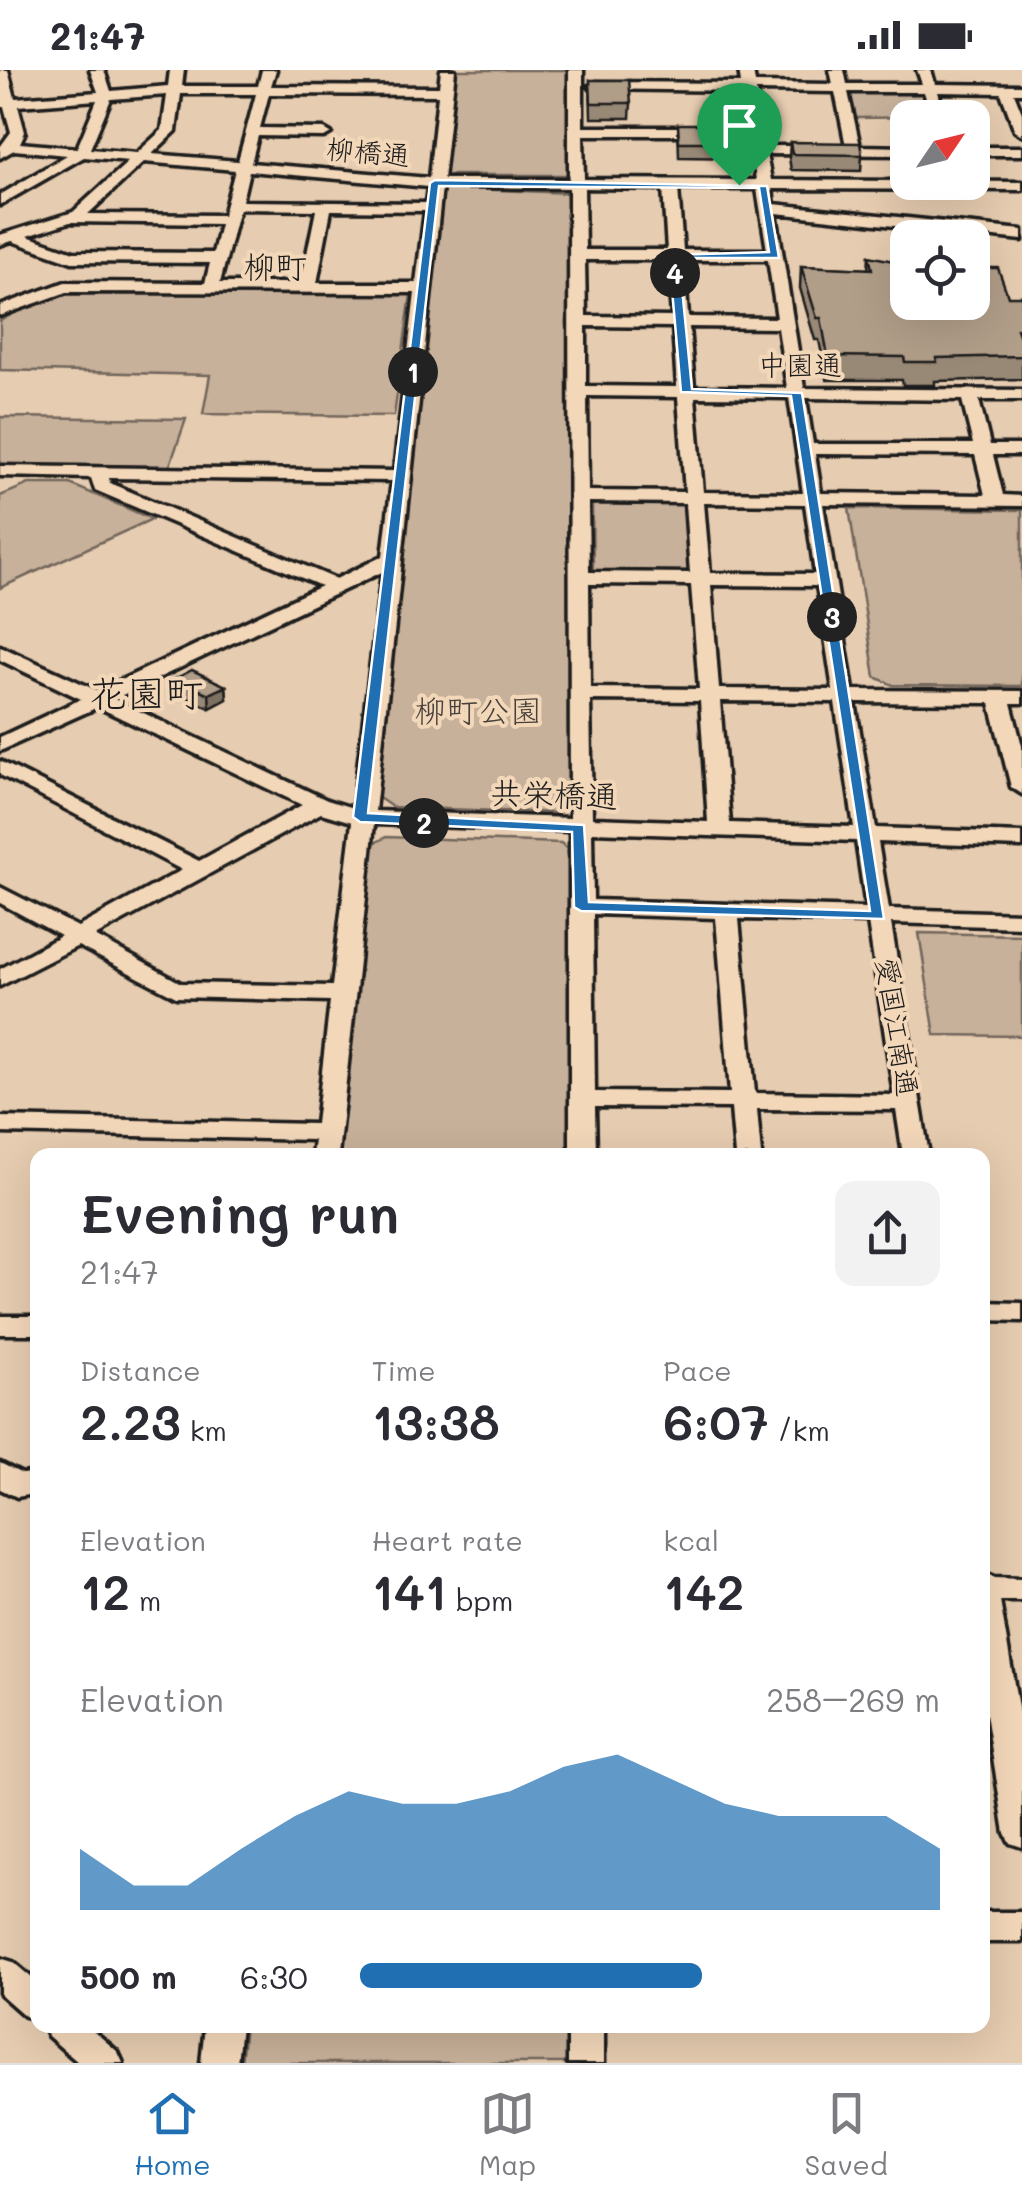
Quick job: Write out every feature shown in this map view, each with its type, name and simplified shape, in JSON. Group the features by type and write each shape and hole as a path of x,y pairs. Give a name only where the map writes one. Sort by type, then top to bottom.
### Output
{"street":[{"path":"1,70 5,102 18,132 6,150"},
{"path":"18,208 0,202 82,152 106,95 97,70"},
{"path":"6,238 78,215 169,131 177,70"},
{"path":"210,288 269,70"},
{"path":"655,70 657,109"},
{"path":"837,70 854,150"},
{"path":"924,70 934,100"},
{"path":"583,1148 576,78 757,141 890,151"},
{"path":"577,130 747,79 841,88 1014,89 1022,131"},
{"name":"愛国江南通","path":"747,79 915,1148"},
{"path":"2,1135 326,1143 360,817 447,81 365,91 174,90 5,102"},
{"path":"251,132 324,133"},
{"name":"柳橋通","path":"6,150 82,152 435,183 763,186 966,203 1022,186"},
{"path":"990,151 1022,151"},
{"path":"670,184 720,832"},
{"path":"768,208 966,203 1022,235"},
{"path":"37,215 61,220 324,207 432,207"},
{"path":"308,288 324,207"},
{"path":"6,238 72,257 217,258"},
{"path":"578,255 775,256"},
{"path":"65,287 72,257"},
{"path":"0,311 65,287 423,288"},
{"path":"578,321 786,323"},
{"name":"中園通","path":"970,399 1022,394"},
{"name":"中園通","path":"578,396 970,399 1022,404"},
{"path":"970,399 995,500"},
{"path":"805,448 1022,450"},
{"path":"0,487 9,473 402,476"},
{"path":"100,474 100,486 333,584"},
{"path":"580,496 1022,500"},
{"path":"0,744 391,560"},
{"path":"579,578 826,580"},
{"name":"共栄橋通","path":"0,652 319,805 360,817 579,828 1022,840"},
{"path":"579,694 1022,697"},
{"path":"999,697 1022,787"},
{"path":"0,767 200,870"},
{"path":"0,979 319,805"},
{"path":"0,894 176,990 342,994"},
{"path":"581,907 1022,920"},
{"path":"726,910 747,1148"},
{"path":"584,1099 909,1102"},
{"path":"990,1311 1022,1312"},
{"path":"0,1324 30,1325"},
{"path":"0,1473 17,1486 30,1484"},
{"path":"990,1588 1022,1590"},
{"path":"990,1632 1022,1833"},
{"path":"990,1927 1022,1927"},
{"path":"0,1973 30,1998"},
{"path":"70,2033 105,2063"},
{"path":"218,2063 222,2033"},
{"path":"586,2033 586,2063"}],"green space":[{"path":"454,70 570,70 570,175 441,175"},
{"path":"848,90 921,91 924,100 890,100 890,118 855,118"},
{"name":"柳町公園","path":"450,188 570,193 569,808 557,813 392,807 376,796 442,191"},
{"path":"75,292 411,294 394,416 203,414 210,375 0,370 0,321 29,305"},
{"path":"0,417 186,419 169,468 19,467 0,464"},
{"path":"29,484 70,484 152,519 0,588 0,496"},
{"path":"599,501 684,503 689,575 593,571 592,505"},
{"path":"849,508 1022,510 1022,686 893,685 875,677"},
{"path":"386,837 561,843 569,851 569,1148 339,1148 371,845"},
{"path":"919,933 1022,935 1022,1036 935,1035"},
{"path":"244,2033 569,2033 569,2063 241,2063"}],"building":[{"path":"590,80 629,80 631,103 591,103"},
{"path":"678,124 742,124 744,142 679,142"},
{"path":"790,142 860,143 862,155 792,154"},
{"path":"869,256 890,260 890,320 990,320 990,268 998,268 1008,296 1022,296 1022,329 1017,329 1022,356 905,362 904,357 828,356 821,318 817,318 801,266 872,269"},
{"path":"192,670 226,686 209,694 175,679"}],"district":[{"name":"柳町","path":"275,267"},
{"name":"花園町","path":"146,694"}],"route":[{"path":"435,183 739,185 763,186 775,256 674,255 686,392 796,393 878,916 581,907 579,828 360,817 435,183"}]}
